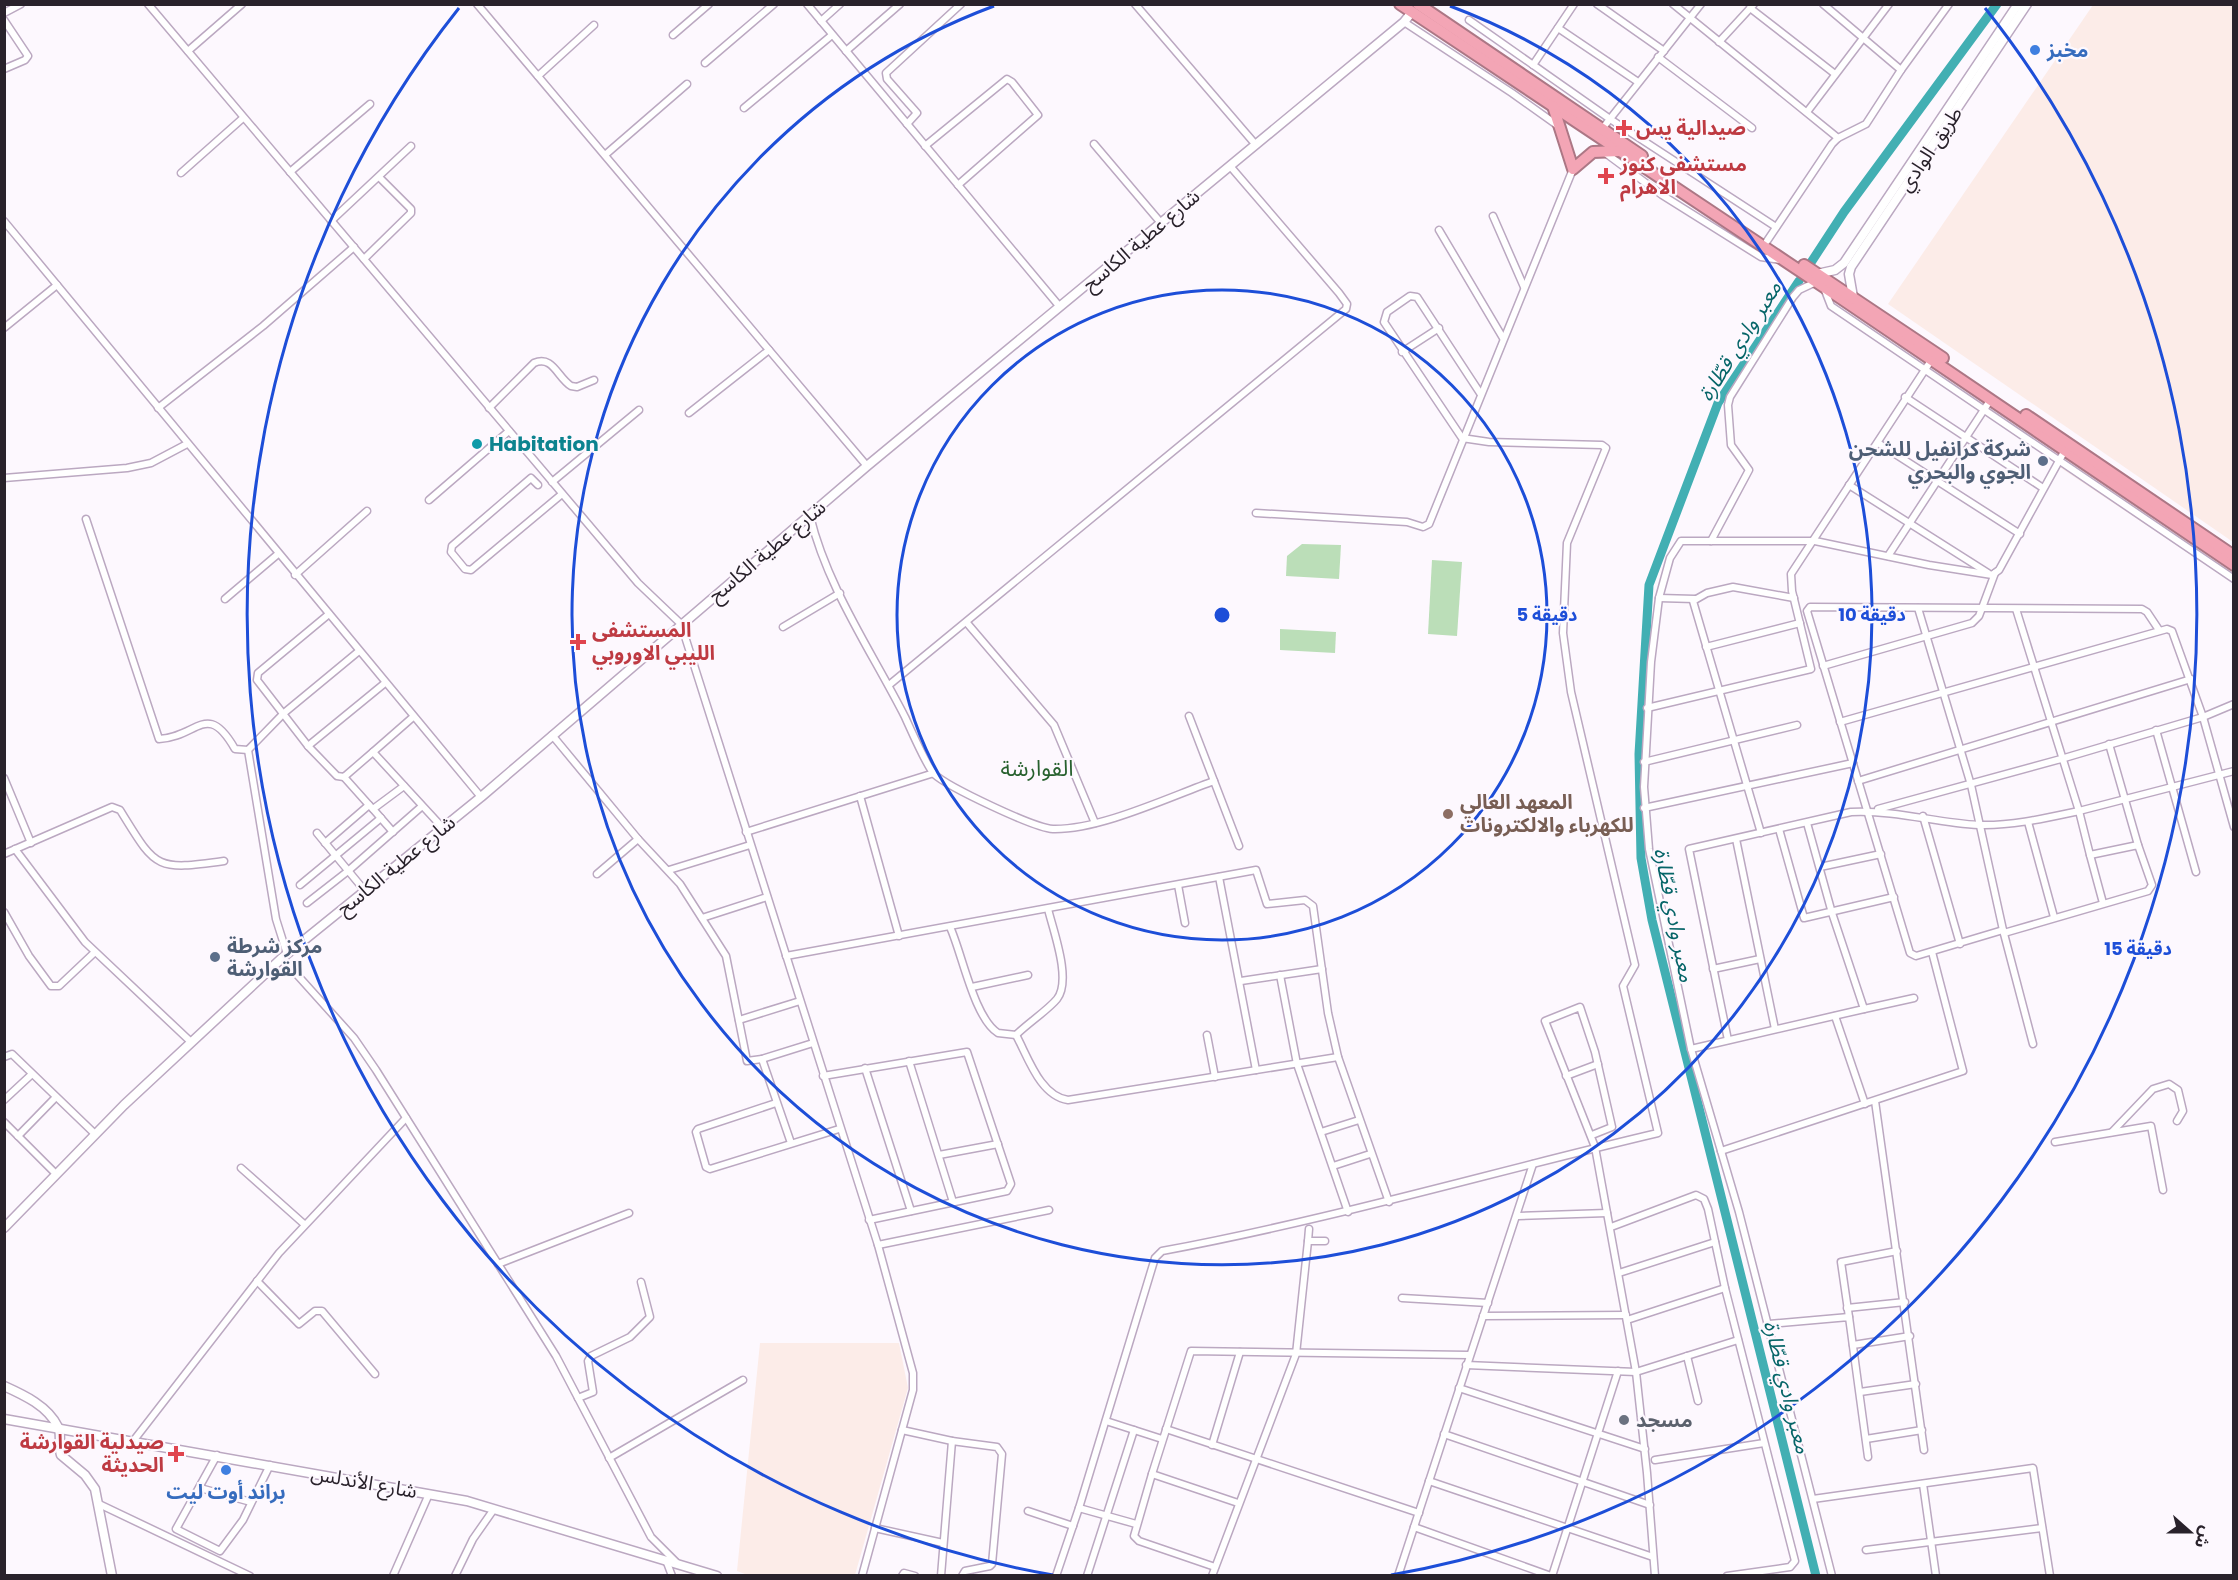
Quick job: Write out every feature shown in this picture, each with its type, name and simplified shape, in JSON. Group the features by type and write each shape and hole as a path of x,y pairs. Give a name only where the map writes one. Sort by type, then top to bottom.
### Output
{"highway":[{"path":"1400,4 1415,8 1602,129 1767,241 1850,307 2234,556"},
{"path":"1415,8 1482,66 1553,106 1819,281 1850,307 1932,359 2234,566"},
{"path":"1553,106 1557,125 1573,169 1586,157 1601,150 1620,151"}],"street":[{"path":"4,14 21,4"},
{"path":"148,4 638,583 681,624 839,1129 878,1245 913,1373 913,1390 862,1575"},
{"path":"188,51 242,4"},
{"path":"477,4 867,466"},
{"path":"673,35 709,4"},
{"path":"705,63 774,4"},
{"path":"807,4 1060,307"},
{"path":"820,21 840,4"},
{"path":"846,51 900,4"},
{"path":"907,124 917,113 887,79 886,73 961,4"},
{"path":"1135,4 1256,145"},
{"path":"1533,65 1574,4"},
{"path":"1597,4 1664,51"},
{"path":"1673,4 1838,138"},
{"path":"1602,129 1701,4"},
{"path":"1806,112 1889,4"},
{"path":"1767,241 1838,138 1866,124 1901,70 1949,4"},
{"name":"طريق الوادي","path":"1847,265 2018,10 2027,4"},
{"path":"1825,5 1901,70"},
{"path":"1719,42 1752,6 1835,74"},
{"name":"شارع عطية الكاسح","path":"4,1228 95,1134 284,956 481,797 867,466 1404,22 1415,8"},
{"path":"4,20 28,56 25,60 4,69"},
{"path":"1469,20 1610,119 1776,227"},
{"path":"1404,22 1482,66 1557,125"},
{"path":"538,76 594,25"},
{"path":"1558,28 1638,82"},
{"path":"744,108 832,35"},
{"path":"1658,57 1752,128"},
{"path":"925,146 1007,79 1012,82 1038,115 958,184"},
{"path":"605,156 687,84"},
{"path":"291,172 370,104"},
{"path":"181,173 243,118"},
{"path":"1094,144 1161,223"},
{"path":"331,220 380,178 411,146"},
{"path":"1601,150 1698,218 1761,257 1786,261"},
{"path":"889,686 1346,309 1347,304 1339,293 1230,166"},
{"path":"1256,513 1352,518 1426,526 1573,169"},
{"path":"364,259 411,213 411,209 380,178"},
{"path":"1698,218 1705,208"},
{"path":"1493,216 1524,287"},
{"path":"4,221 481,797"},
{"path":"1439,230 1503,338"},
{"path":"158,408 263,326 354,247"},
{"path":"1711,541 1749,470 1731,445 1728,415 1730,397 1798,290 1847,265 1850,307 1923,371 2234,579"},
{"path":"4,328 57,285"},
{"path":"1056,1575 1079,1508 1155,1258 1162,1251 1348,1212 1658,1132 1623,986 1635,965 1571,692 1563,633 1566,543 1606,448 1602,445 1489,442 1462,438 1402,352 1384,319 1387,312 1410,296 1418,298 1480,393"},
{"path":"1402,352 1439,328"},
{"path":"689,413 769,350"},
{"path":"1647,708 1811,669 1794,598 1791,574 1932,359"},
{"path":"489,408 534,363 541,360 549,362 571,386 577,387 594,380"},
{"path":"1905,397 2043,488"},
{"path":"1888,556 1991,399"},
{"path":"552,482 639,410"},
{"path":"429,500 509,431"},
{"path":"1878,443 2020,534"},
{"path":"4,478 127,468 151,463 187,444"},
{"path":"1823,666 1972,623 1982,609 1993,574 2020,534 2065,450"},
{"path":"538,485 531,478 452,546 451,552 465,569 471,570 562,494"},
{"path":"1849,485 1908,524 1993,574"},
{"path":"295,575 367,511"},
{"path":"810,516 817,542 840,593 934,773 993,807 1040,827 1069,828 1095,823 1214,782"},
{"path":"86,519 158,738 162,740 208,724 217,725 224,731 235,749 248,750"},
{"path":"1832,1575 1769,1324 1691,1049 1649,849 1644,808 1644,762 1647,708 1659,598 1670,558 1681,541 1811,541 1993,574"},
{"path":"2193,553 2200,543"},
{"path":"225,598 278,554"},
{"path":"1659,598 1695,599 1733,587 1794,598"},
{"path":"783,627 840,593"},
{"path":"1695,599 1692,604 1761,833"},
{"path":"2109,744 2152,885 2151,889 1916,956 1910,953 1823,666 1808,608 2142,609 2147,612 2158,630"},
{"path":"1918,608 1971,785 1978,825 2033,1044"},
{"path":"2016,609 2079,811 2103,903"},
{"path":"329,614 258,673 257,680 309,746 336,776 344,777 393,832"},
{"path":"967,623 1054,725 1095,823"},
{"path":"1706,647 1800,623"},
{"path":"1840,722 2033,669 2158,630 2172,631 2203,717 2234,827"},
{"path":"248,750 284,713 359,651"},
{"path":"1858,781 2191,680"},
{"path":"309,746 385,682"},
{"path":"1868,812 2061,759 2203,717 2234,704"},
{"path":"1189,716 1239,846"},
{"path":"344,777 413,717"},
{"path":"1644,762 1797,725"},
{"path":"2156,730 2196,873"},
{"path":"552,735 638,839 669,870 726,956 746,1059 752,1061 762,1059 813,1042"},
{"path":"248,750 284,956 354,1038 406,1118 556,1356 651,1537 678,1563"},
{"path":"373,752 421,807 442,827"},
{"path":"1644,808 1853,762"},
{"path":"1728,1040 1689,849 1851,812 1923,816 1978,825 2028,822 2234,771"},
{"path":"746,832 934,773"},
{"path":"4,778 31,843"},
{"path":"325,843 371,807 404,786"},
{"path":"860,796 899,936"},
{"path":"4,854 112,807 120,810 149,856 163,864 224,861"},
{"path":"307,903 348,871 421,807"},
{"path":"1923,816 1960,944"},
{"path":"300,885 381,818"},
{"path":"2028,822 2054,917"},
{"path":"1807,823 1832,913 1864,1009"},
{"path":"1779,829 1802,915 1808,918 1894,897"},
{"path":"317,833 365,891"},
{"path":"597,874 638,839"},
{"path":"1736,839 1775,1029"},
{"path":"669,870 750,845"},
{"path":"2090,855 2138,845"},
{"path":"15,849 95,952 191,1042"},
{"path":"1820,867 1881,854"},
{"path":"786,956 1256,870 1267,904 1309,902 1313,906 1338,1057 1370,1154 1389,1202"},
{"path":"1219,877 1241,981 1256,1070"},
{"path":"1178,885 1185,923"},
{"path":"702,918 767,897"},
{"path":"950,927 972,987 991,1029 1006,1035 1016,1035 1060,996 1063,972 1048,909"},
{"path":"4,912 29,956 51,987 59,986 95,952"},
{"path":"1721,1151 1963,1071 1932,952"},
{"path":"1713,969 1760,959"},
{"path":"1241,981 1322,969"},
{"path":"972,987 1029,975"},
{"path":"1280,975 1297,1064 1348,1212"},
{"path":"1691,1049 1914,999"},
{"path":"739,1020 800,1001"},
{"path":"1592,1135 1612,1127 1598,1064 1580,1006 1545,1021 1592,1135 1611,1227 1636,1372 1650,1505 1654,1575"},
{"path":"1835,1016 1865,1104"},
{"path":"1016,1035 1042,1085 1062,1099 1338,1057"},
{"path":"1207,1035 1215,1077"},
{"path":"823,1076 967,1052 1011,1184 1010,1190 869,1220"},
{"path":"4,1058 9,1053 12,1054 95,1134"},
{"path":"762,1059 791,1143"},
{"path":"909,1061 953,1202"},
{"path":"1566,1076 1598,1064"},
{"path":"865,1068 911,1211"},
{"path":"4,1100 32,1074"},
{"path":"2111,1132 2153,1089 2169,1084 2178,1090 2183,1111 2177,1121"},
{"path":"18,1136 56,1097"},
{"path":"1875,1101 1910,1336 1924,1450"},
{"path":"776,1102 700,1127 696,1132 704,1164 710,1169 839,1129"},
{"path":"134,1440 256,1281 304,1224 406,1118"},
{"path":"1321,1132 1359,1120"},
{"path":"4,1122 56,1174"},
{"path":"2055,1142 2151,1126 2163,1190"},
{"path":"939,1155 998,1144"},
{"path":"1333,1166 1370,1154"},
{"path":"1400,1575 1469,1355 1518,1216 1533,1164"},
{"path":"241,1168 304,1224"},
{"path":"1611,1227 1695,1195 1704,1199 1764,1443 1775,1479 1793,1565 1727,1575"},
{"path":"878,1245 1049,1210"},
{"path":"498,1264 629,1213"},
{"path":"1518,1216 1607,1213"},
{"path":"1212,1575 1296,1354 1309,1229"},
{"path":"1308,1241 1325,1241"},
{"path":"1618,1273 1715,1242"},
{"path":"1868,1456 1841,1262 1897,1251"},
{"path":"256,1281 299,1324 315,1311 322,1311 375,1374"},
{"path":"578,1398 593,1392 588,1361 591,1356 630,1336 650,1317 641,1282"},
{"path":"1483,1316 1626,1318 1725,1288"},
{"path":"1402,1298 1488,1303"},
{"path":"1847,1308 1905,1302"},
{"path":"1769,1324 1849,1317"},
{"path":"1854,1345 1910,1336"},
{"path":"1466,1365 1636,1372 1738,1340"},
{"path":"1215,1567 1139,1541 1134,1536 1162,1439 1191,1351 1469,1355"},
{"path":"1212,1445 1240,1352"},
{"path":"1687,1356 1698,1401"},
{"path":"1414,1527 1552,1575 1618,1371"},
{"path":"609,1458 743,1380"},
{"path":"1860,1392 1916,1384"},
{"path":"4,1386 38,1404 59,1428 61,1455 91,1482 99,1504 112,1575"},
{"path":"1459,1388 1645,1449"},
{"name":"شارع الأندلس","path":"4,1419 134,1440 429,1494 494,1509 717,1575"},
{"path":"1106,1421 1162,1439"},
{"path":"1166,1429 1419,1513"},
{"path":"902,1430 952,1441 987,1445 1000,1450 992,1564 965,1570 962,1575"},
{"path":"1087,1575 1134,1430"},
{"path":"1866,1439 1922,1430"},
{"path":"1444,1434 1650,1505"},
{"path":"940,1575 952,1441"},
{"path":"1656,1460 1764,1443"},
{"path":"218,1455 176,1530 220,1551 243,1520 270,1465"},
{"path":"1813,1499 2033,1468 2050,1575"},
{"path":"1152,1474 1238,1503"},
{"path":"1429,1481 1653,1557"},
{"path":"1923,1484 1935,1575"},
{"path":"200,1488 251,1502"},
{"path":"393,1575 429,1494"},
{"path":"99,1504 250,1575"},
{"path":"1079,1508 1136,1524"},
{"path":"455,1575 473,1539 494,1509"},
{"path":"1028,1511 1073,1526"},
{"path":"875,1528 943,1543"},
{"path":"1866,1550 2042,1528"},
{"path":"665,1560 672,1575"},
{"path":"986,1567 986,1575"},
{"path":"902,1575 904,1573 915,1575"}],"shaded area":[{"path":"2093,5 2233,5 2233,542 1888,304"},
{"path":"2064,452 2233,569 2233,583 2058,466"},
{"path":"760,1343 899,1343 908,1388 855,1575 750,1576 737,1571"}],"green space":[{"path":"1302,544 1341,545 1339,579 1286,576 1287,556"},
{"path":"1432,560 1462,562 1457,636 1428,634"},
{"path":"1280,629 1336,632 1335,653 1280,650"}],"waterway":[{"name":"معبر وادي قطّارة","path":"1810,264 1844,212 1997,4"},
{"name":"معبر وادي قطّارة","path":"1799,281 1718,403 1649,585 1639,754 1641,858 1652,920 1816,1576"}],"place":[{"name":"مخبز","path":"2035,50"},
{"name":"صيدالية يس","path":"1624,128"},
{"name":"مستشفى كنوز الاهرام","path":"1606,176"},
{"name":"Habitation","path":"477,444"},
{"name":"شركة كرانفيل للشحن الجوي والبحري","path":"2043,461"},
{"name":"المستشفی الليبي الاوروبي","path":"578,642"},
{"name":"المعهد العالي للكهرباء والالكترونات","path":"1448,814"},
{"name":"مركز شرطة القوارشة","path":"215,957"},
{"name":"مسجد","path":"1624,1420"},
{"name":"صيدلية القوارشة الحديثة","path":"176,1454"},
{"name":"براند أوت ليت","path":"226,1470"}],"district":[{"name":"القوارشة","path":"1037,768"}]}
